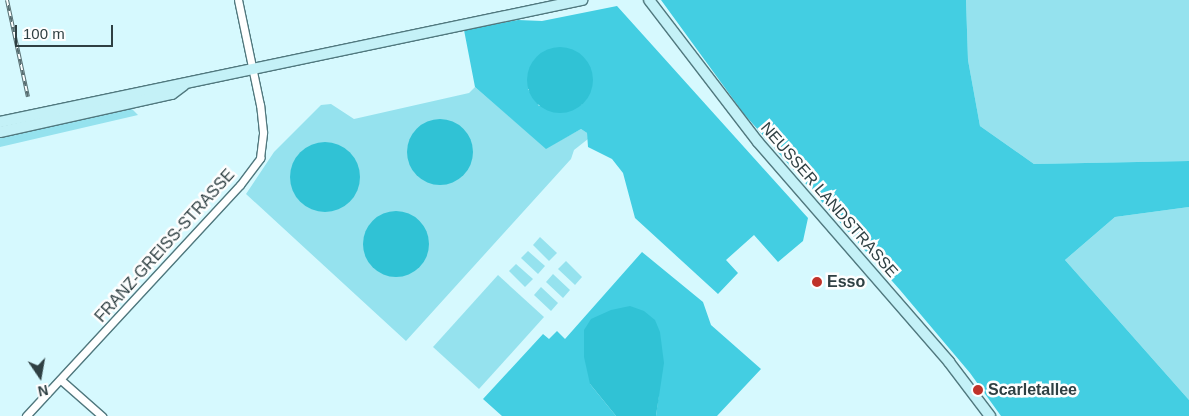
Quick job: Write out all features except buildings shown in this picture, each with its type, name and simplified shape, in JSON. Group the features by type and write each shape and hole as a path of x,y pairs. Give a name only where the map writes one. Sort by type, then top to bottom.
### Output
{"street":[{"name":"FRANZ-GREISS-STRASSE","path":"26,416 61,380 253,168 263,146 263,132 253,69 238,0"},
{"path":"0,122 582,0"},
{"name":"NEUSSER LANDSTRASSE","path":"649,0 745,127 950,362 990,416"},
{"path":"0,132 172,94 189,82"},
{"path":"61,380 102,416"}],"shaded area":[{"path":"661,0 966,0 968,60 980,126 1034,164 1189,161 1189,207 1115,217 1065,260 1189,400 1189,416 1001,416 970,373 900,290 744,114"},
{"path":"966,0 1189,0 1189,161 1034,164 980,126 968,60"},
{"path":"617,6 808,218 803,241 778,262 754,235 726,260 738,273 718,294 635,218 623,173 612,159 588,147 587,133 581,129 546,149 475,87 464,30 518,20 542,21","holes":["592,86 581,105 539,106 528,89"]},
{"path":"560,47 572,50 583,57 590,68 593,80 590,92 583,103 572,110 560,113 548,110 537,103 530,92 527,80 530,68 537,57 548,50"},
{"path":"475,87 546,148 581,129 587,133 588,139 574,150 571,159 406,341 246,194 274,152 321,105 331,104 354,119 469,93"},
{"path":"130,107 138,115 0,147 0,135"},
{"path":"440,119 453,122 463,129 470,139 473,152 470,165 463,175 453,182 440,185 427,182 417,175 410,165 407,152 410,139 417,129 427,122"},
{"path":"325,142 338,145 350,152 357,164 360,177 357,190 350,202 338,209 325,212 312,209 300,202 293,190 290,177 293,164 300,152 312,145"},
{"path":"1189,207 1189,400 1065,260 1115,217"},
{"path":"396,211 409,214 419,221 426,231 429,244 426,257 419,267 409,274 396,277 383,274 373,267 366,257 363,244 366,231 373,221 383,214"},
{"path":"540,237 557,253 549,261 533,245"},
{"path":"528,251 545,266 538,274 521,258"},
{"path":"642,252 703,302 711,325 761,369 717,416 656,416 659,393 590,384 616,416 502,416 483,399 543,334 549,339 557,331 565,339"},
{"path":"566,261 582,277 575,285 558,269"},
{"path":"516,264 533,279 525,287 509,271"},
{"path":"553,274 570,290 563,298 546,282"},
{"path":"498,275 544,317 479,389 433,347"},
{"path":"541,287 558,303 551,311 534,295"},
{"path":"630,306 644,311 655,320 660,332 664,363 656,416 616,416 590,384 584,357 584,330 591,319 611,310"}],"railway":[{"path":"7,0 28,97"}],"place":[{"name":"Esso","path":"817,282"},
{"name":"Scarletallee","path":"978,390"}]}
